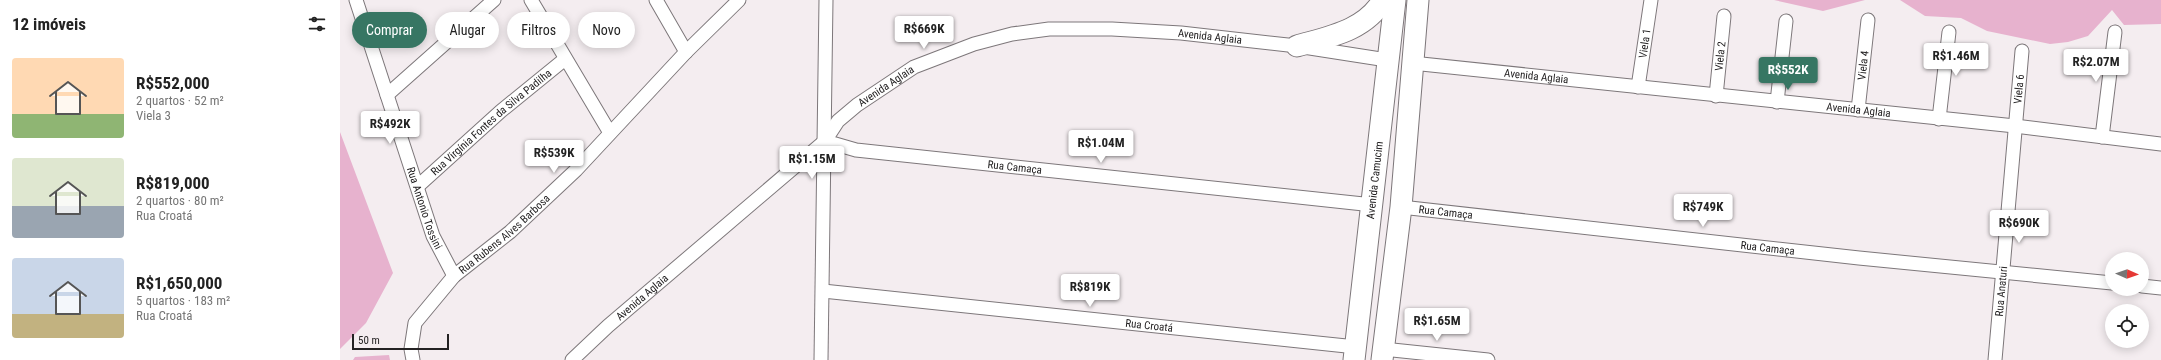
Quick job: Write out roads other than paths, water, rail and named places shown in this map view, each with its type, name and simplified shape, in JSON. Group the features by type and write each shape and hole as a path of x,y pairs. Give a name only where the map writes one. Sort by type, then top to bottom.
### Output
{"main road":[{"path":"1297,46 1346,31 1362,22 1383,0"},
{"name":"Avenida Camucim","path":"1355,354 1373,205 1394,0"},
{"path":"1355,354 1383,354 1410,112 1412,64 1418,0"},
{"path":"1387,60 1412,64"}],"street":[{"path":"387,95 494,0"},
{"path":"531,0 610,134"},
{"path":"656,0 686,52"},
{"name":"Rua Rubens Alves Barbosa","path":"413,360 411,349 415,323 454,276 510,232 576,170 686,52 739,0"},
{"path":"821,360 826,0"},
{"name":"Rua Antonio Tossini","path":"358,1 433,236 454,276"},
{"name":"Viela 1","path":"1638,87 1652,1"},
{"name":"Viela 2","path":"1716,96 1724,16"},
{"name":"Viela 4","path":"1858,110 1868,20"},
{"path":"1777,102 1786,21"},
{"name":"Avenida Aglaia","path":"572,360 608,326 825,141 838,121 857,105 914,67 974,44 1012,34 1049,29 1112,29 1181,33 1297,46 1387,60"},
{"path":"1939,119 1948,32"},
{"path":"2102,138 2115,32"},
{"name":"Viela 6","path":"2015,126 2022,51"},
{"name":"Rua Virgínia Fontes da Silva Padilha","path":"418,186 501,111 565,59"},
{"name":"Avenida Aglaia","path":"1412,64 2015,126 2102,138 2161,144"},
{"name":"Rua Anaturi","path":"1995,360 2004,272 2015,126"},
{"name":"Rua Camaça","path":"825,141 856,150 1373,205"},
{"name":"Rua Camaça","path":"1400,207 1859,258 2105,282"},
{"path":"2149,287 2161,288"},
{"name":"Rua Croatá","path":"823,291 1355,354"},
{"path":"1383,354 1488,360"}]}
